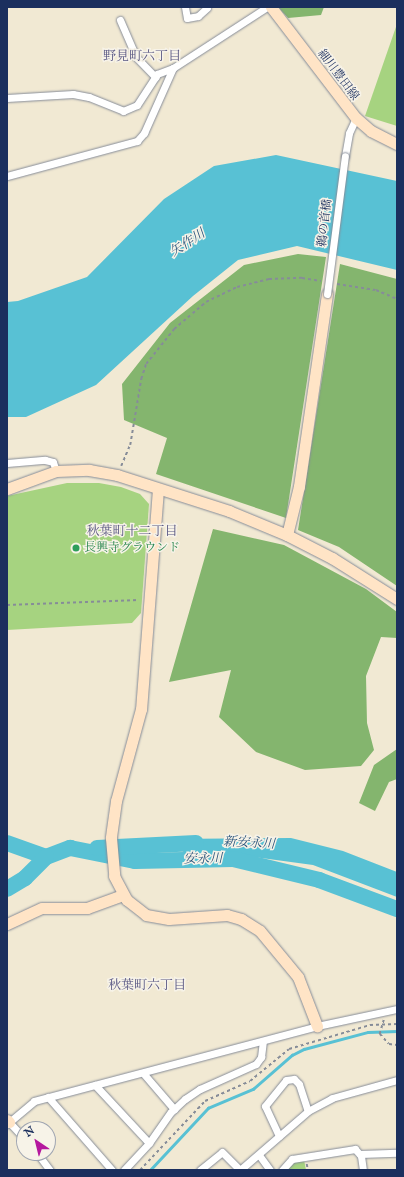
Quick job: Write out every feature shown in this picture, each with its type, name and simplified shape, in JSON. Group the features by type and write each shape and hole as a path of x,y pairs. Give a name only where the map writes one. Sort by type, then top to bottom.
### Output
{"street":[{"path":"184,7 187,18 198,16 207,8"},
{"path":"7,98 73,94 89,97 123,112 136,105 155,77 173,68 267,7"},
{"name":"細川豊田線","path":"271,7 356,118 371,132 397,144"},
{"path":"120,20 136,57 155,77"},
{"path":"7,176 137,141 154,113 173,68"},
{"name":"鵜の首橋","path":"327,294 345,156 349,133 356,118"},
{"path":"287,535 298,486 327,294"},
{"path":"7,463 45,460 53,462 56,471"},
{"path":"7,489 56,471 89,470 117,475 229,511 287,535 332,558 397,599"},
{"path":"158,489 141,709 116,800 112,838 112,866 123,895 133,906 155,917 170,919 227,915 249,923 266,936 298,977 317,1026"},
{"path":"7,924 42,908 88,908 123,895"},
{"path":"16,1130 8,1122 34,1101 317,1026 397,1009"},
{"path":"124,1170 149,1143 174,1109 200,1088 256,1064 260,1057 263,1041"},
{"path":"143,1073 174,1109"},
{"path":"279,1136 265,1106 286,1080 294,1079 299,1084 308,1111"},
{"path":"200,1170 222,1152 240,1170 308,1111 332,1098 397,1080"},
{"path":"95,1085 149,1143"},
{"path":"48,1097 112,1170"},
{"path":"282,1170 292,1159 355,1149 360,1154 363,1170"},
{"path":"360,1154 397,1153"},
{"path":"259,1154 270,1170"},
{"path":"43,1161 50,1170"}],"path":[{"path":"117,475 130,445 141,379 146,364 174,329 206,302 237,287 269,279 302,278 324,281"},
{"path":"331,283 376,290 397,299"},
{"path":"7,605 132,600"},
{"path":"140,1170 205,1101 250,1081 289,1049 347,1031 381,1024 397,1024"},
{"path":"381,1024 380,1034 388,1044 397,1045"}],"green space":[{"path":"278,7 324,7 321,15 288,18"},
{"path":"397,24 397,126 365,116"},
{"path":"298,254 326,257 286,518 156,474 167,438 124,420 122,384 170,323 244,265"},
{"path":"340,264 397,279 397,586 339,547 298,530"},
{"name":"長興寺グラウンド","path":"67,483 99,483 121,487 140,494 149,504 141,613 132,623 7,630 7,496"},
{"path":"213,529 284,545 366,589 397,612 397,638 381,637 366,676 367,723 374,750 361,766 305,770 256,752 219,717 231,670 169,682"},
{"path":"397,749 397,779 389,782 375,811 359,803 374,765"},
{"path":"304,1160 306,1170 287,1170 295,1161"}],"water":[{"name":"矢作川","path":"276,155 397,181 397,270 297,246 238,260 193,296 96,385 26,417 7,417 7,302 18,301 87,277 164,199 214,166"},
{"path":"291,838 343,851 397,872 397,897 313,865 239,855 186,854 168,839"}],"waterway":[{"name":"安永川","path":"7,843 46,857 70,848 135,861 233,859 319,880 397,909"},
{"name":"新安永川","path":"97,848 196,843"},
{"path":"7,889 25,878 46,857"},
{"path":"150,1170 208,1108 253,1089 292,1055 304,1049 368,1032 397,1031"}],"place":[{"name":"長興寺グラウンド","path":"76,548"}],"district":[{"name":"野見町六丁目","path":"142,57"},
{"name":"秋葉町十二丁目","path":"132,532"},
{"name":"秋葉町六丁目","path":"147,986"}]}
